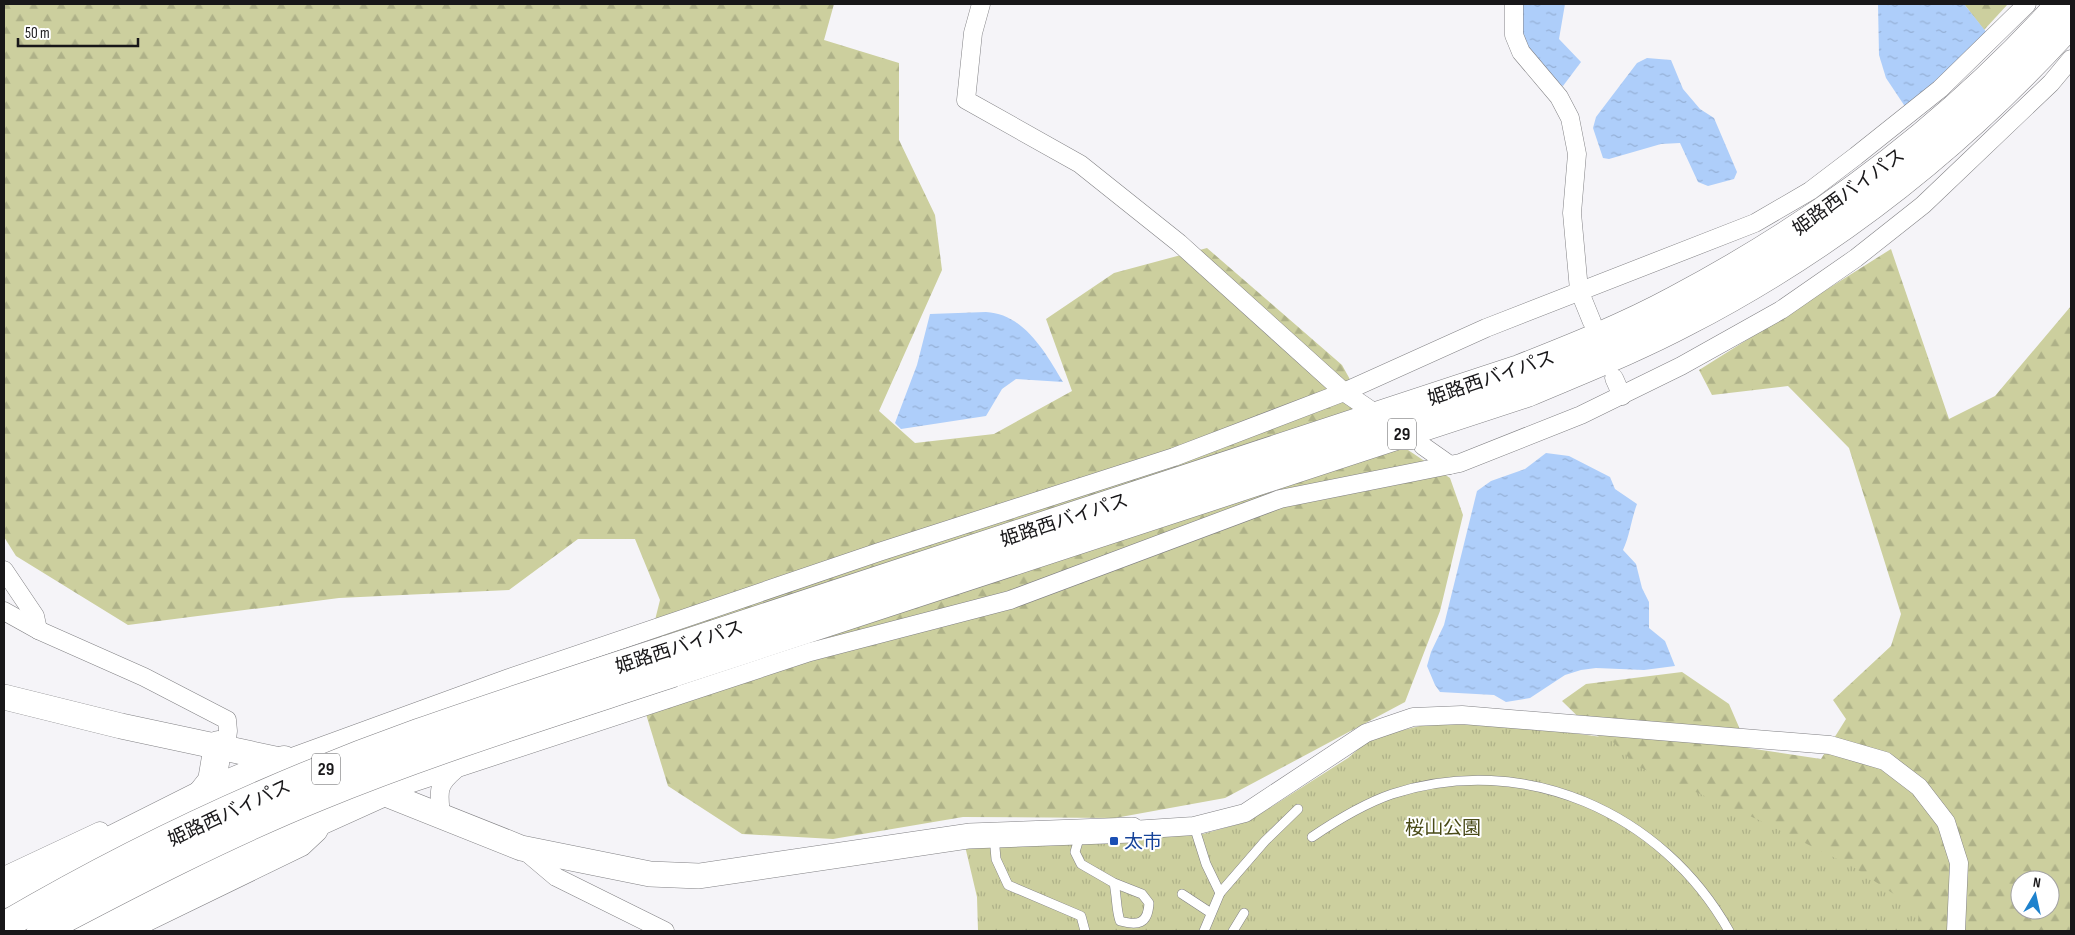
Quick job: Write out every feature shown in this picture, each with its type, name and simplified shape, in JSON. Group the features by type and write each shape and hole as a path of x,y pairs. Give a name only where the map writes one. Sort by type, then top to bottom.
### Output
{"highway":[{"name":"姫路西バイパス","path":"2054,44 2060,4"},
{"name":"姫路西バイパス","path":"41,931 136,882 319,797 669,662 1519,369 1606,334 1691,292 1758,254 1816,217 1873,176 1927,131 2054,44 2071,23"},
{"name":"姫路西バイパス","path":"4,926 116,864 311,774 417,733 669,662"},
{"path":"201,795 212,781 222,746"},
{"path":"4,894 201,795 284,760"},
{"path":"89,931 205,873 382,794"}],"street":[{"path":"981,4 973,33 966,100 1080,164 1179,242 1344,392 1369,409"},
{"path":"1514,4 1514,35 1521,52 1559,97 1570,118 1577,154 1572,213 1579,290 1592,322"},
{"path":"284,760 508,678 869,555 1174,457 1344,392 1486,328 1754,222 1810,191 1940,89 2027,4"},
{"path":"382,794 810,652 1010,600 1280,499 1450,465 1582,415 1681,366 1781,310 1856,258 1945,185 2051,83 2054,44"},
{"path":"1614,378 1622,396"},
{"path":"1423,446 1450,465"},
{"path":"4,570 35,616 38,630"},
{"path":"4,610 38,630 144,677 227,720 228,731 222,746"},
{"path":"4,697 121,726 222,746 320,770 521,848 650,874 698,876 994,833 1081,832 1194,826 1244,813 1366,734 1413,717 1462,715 1830,744 1885,761 1919,787 1946,822 1959,863 1956,931"},
{"path":"346,779 345,757 350,736"},
{"path":"441,816 440,786 442,781 455,769"},
{"path":"129,931 302,847 318,832 316,823 330,804 320,770"},
{"path":"4,876 184,791 201,795"},
{"path":"521,848 556,878 664,931"}],"lane":[{"path":"1312,837 1362,807 1392,794 1435,784 1500,782 1540,787 1596,806 1618,816 1647,835 1669,853 1687,872 1715,908 1728,931"},
{"path":"1204,931 1220,892 1265,841 1298,809"},
{"path":"1194,826 1206,864 1220,892"},
{"path":"1081,832 1075,852 1081,864 1114,883 1142,894 1149,903 1149,911 1140,923 1133,925 1120,921 1116,910 1118,900 1114,883"},
{"path":"994,833 996,859 1008,885 1081,916 1085,931"},
{"path":"1182,894 1211,913"},
{"path":"1233,931 1244,913"}],"green space":[{"path":"4,4 834,4 824,40 899,63 899,140 935,215 942,270 879,411 915,443 994,434 1072,391 1046,319 1114,273 1207,248 1342,365 1378,430 1450,478 1463,515 1440,611 1405,702 1225,798 1115,818 963,817 833,839 742,834 668,786 638,688 660,600 635,539 578,539 509,590 339,598 128,625 16,556 4,537"},
{"path":"1964,4 2008,4 1984,30"},
{"path":"1891,249 1949,419 1995,396 2071,306 2071,931 1895,931 1638,775 1562,701 1586,684 1682,672 1729,704 1748,748 1821,759 1846,719 1833,700 1891,646 1901,614 1849,448 1788,386 1712,395 1699,370"},
{"name":"桜山公園","path":"1436,722 1550,730 1609,738 1637,766 1761,821 1855,868 1919,911 1917,931 978,931 977,897 965,846 1138,839 1203,834 1249,821 1348,758 1371,738"}],"water":[{"path":"1518,4 1565,4 1559,39 1581,62 1563,86 1552,79 1525,49"},
{"path":"1878,4 1964,4 1987,33 1906,108 1886,78 1879,55"},
{"path":"1647,58 1671,60 1683,89 1700,109 1714,118 1737,172 1734,179 1708,186 1698,182 1680,143 1661,144 1609,159 1603,158 1593,128 1596,117 1637,63"},
{"path":"986,312 999,314 1012,320 1032,336 1063,382 1016,379 1002,389 986,416 901,429 895,423 917,365 930,314"},
{"path":"1546,453 1569,456 1610,477 1615,489 1637,504 1623,550 1636,564 1642,588 1649,602 1649,628 1665,641 1675,666 1644,670 1596,668 1581,670 1565,675 1530,698 1506,702 1494,695 1440,692 1427,666 1431,652 1444,625 1477,491 1491,481 1525,469"}],"place":[{"name":"太市","path":"1114,841"}]}
